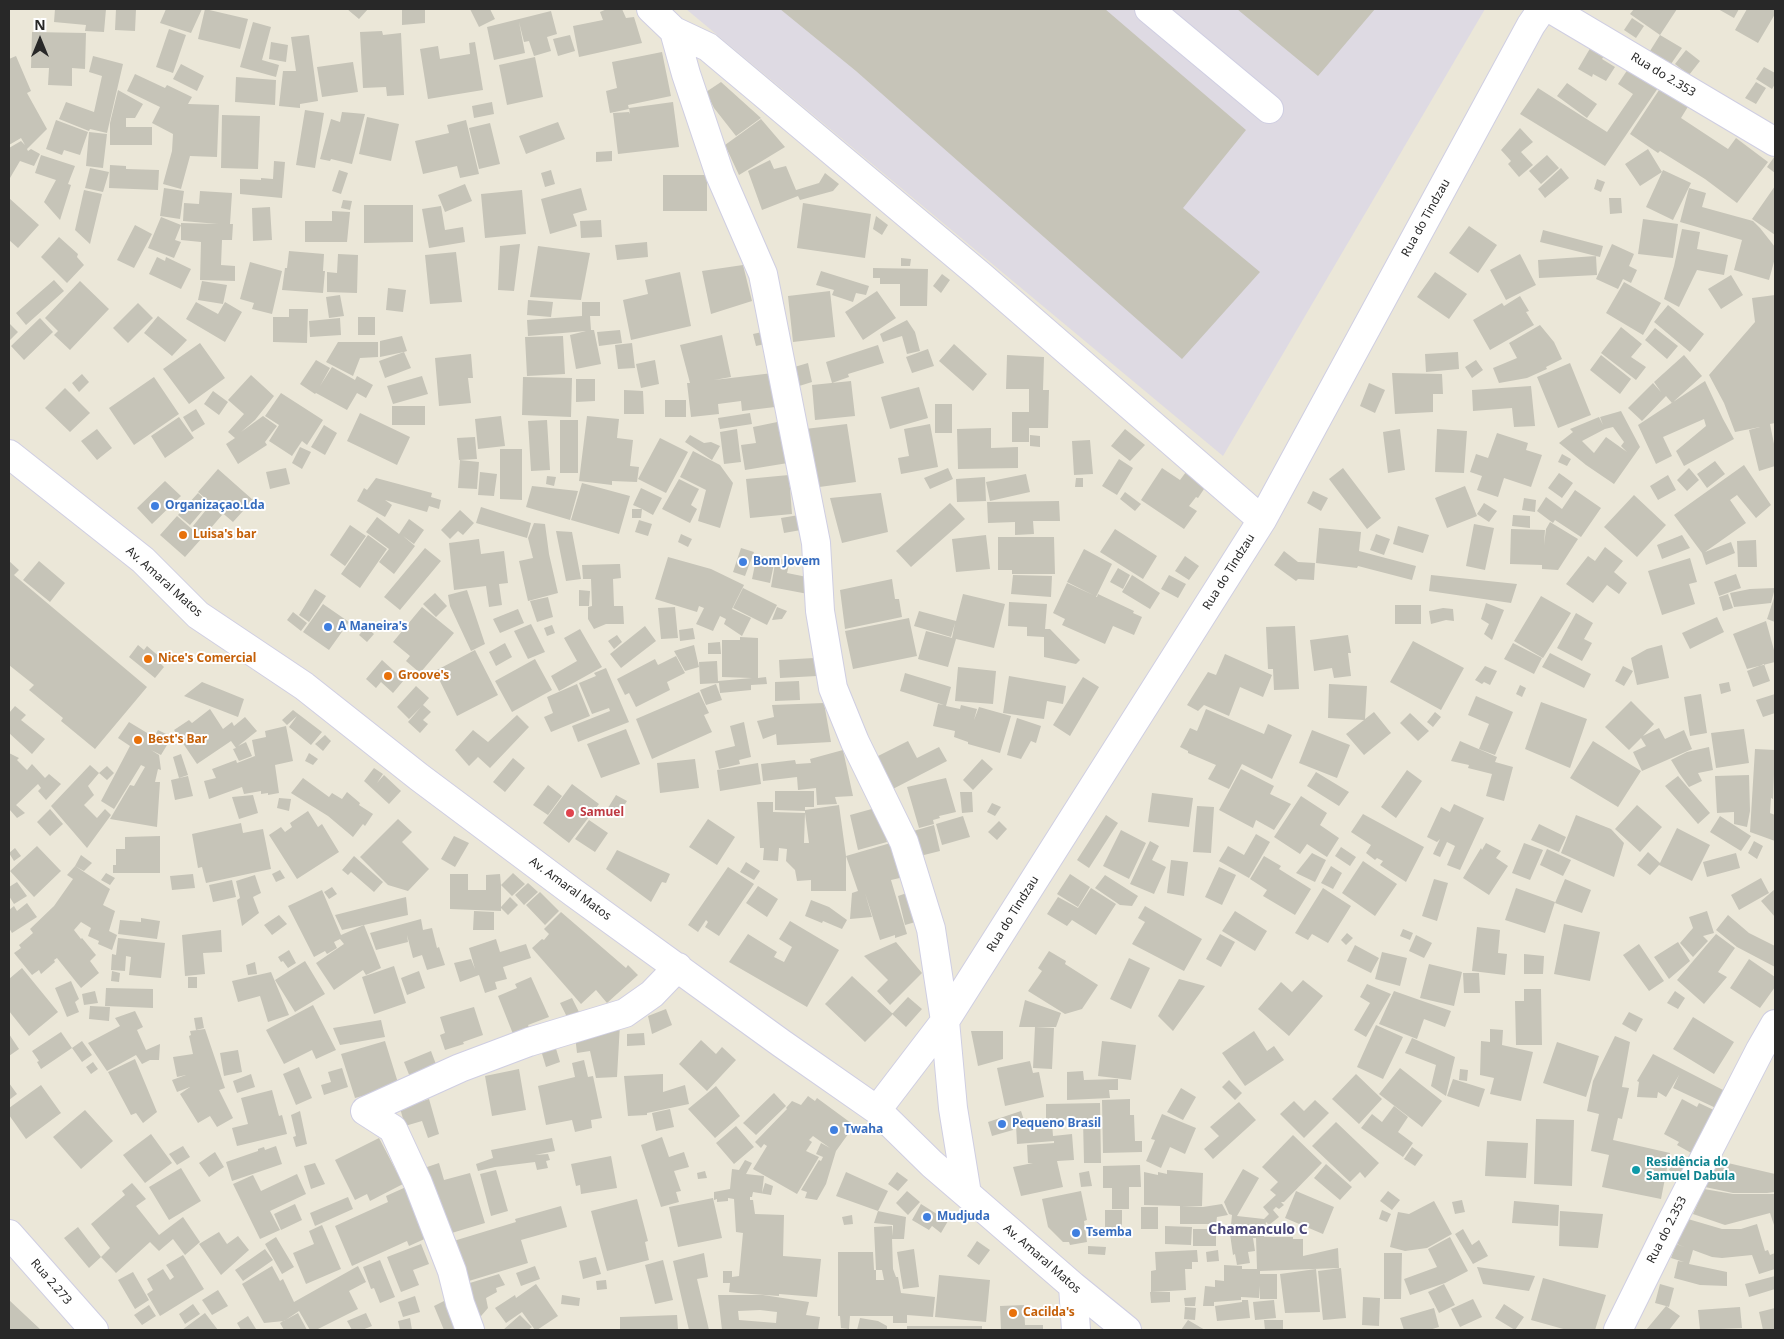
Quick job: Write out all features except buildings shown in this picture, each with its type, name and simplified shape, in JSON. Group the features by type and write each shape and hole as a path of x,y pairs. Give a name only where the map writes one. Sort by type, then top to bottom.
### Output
{"street":[{"path":"652,9 674,31 708,47 981,276 1262,520"},
{"path":"1149,9 1269,109"},
{"name":"Rua do Tindzau","path":"877,1110 945,1021 1262,520 1527,33 1542,9"},
{"name":"Rua do 2.353","path":"1551,9 1775,142"},
{"path":"674,31 686,74 720,175 763,274 816,543 820,611 833,688 855,742 904,842 931,929 945,1021 953,1108 967,1194"},
{"name":"Av. Amaral Matos","path":"9,454 143,560 198,614 304,686 574,893 789,1049 877,1110 932,1164 1127,1330"},
{"path":"470,1330 460,1303 452,1271 418,1183 393,1129 365,1112 460,1068 530,1042 625,1013 652,994 678,967"},
{"name":"Rua do 2.353","path":"1618,1330 1658,1247 1775,1024"},
{"name":"Rua 2.273","path":"9,1234 94,1330"},
{"path":"1073,1286 1076,1330"}],"shaded area":[{"path":"686,9 1485,9 1223,456"}],"place":[{"name":"Organizaçao.Lda","path":"155,506"},
{"name":"Luisa's bar","path":"183,535"},
{"name":"Bom Jovem","path":"743,562"},
{"name":"A Maneira's","path":"328,627"},
{"name":"Nice's Comercial","path":"148,659"},
{"name":"Groove's","path":"388,676"},
{"name":"Best's Bar","path":"138,740"},
{"name":"Samuel","path":"570,813"},
{"name":"Pequeno Brasil","path":"1002,1124"},
{"name":"Twaha","path":"834,1130"},
{"name":"Residência do Samuel Dabula","path":"1636,1170"},
{"name":"Mudjuda","path":"927,1217"},
{"name":"Tsemba","path":"1076,1233"},
{"name":"Cacilda's","path":"1013,1313"}],"district":[{"name":"Chamanculo C","path":"1258,1230"}]}
